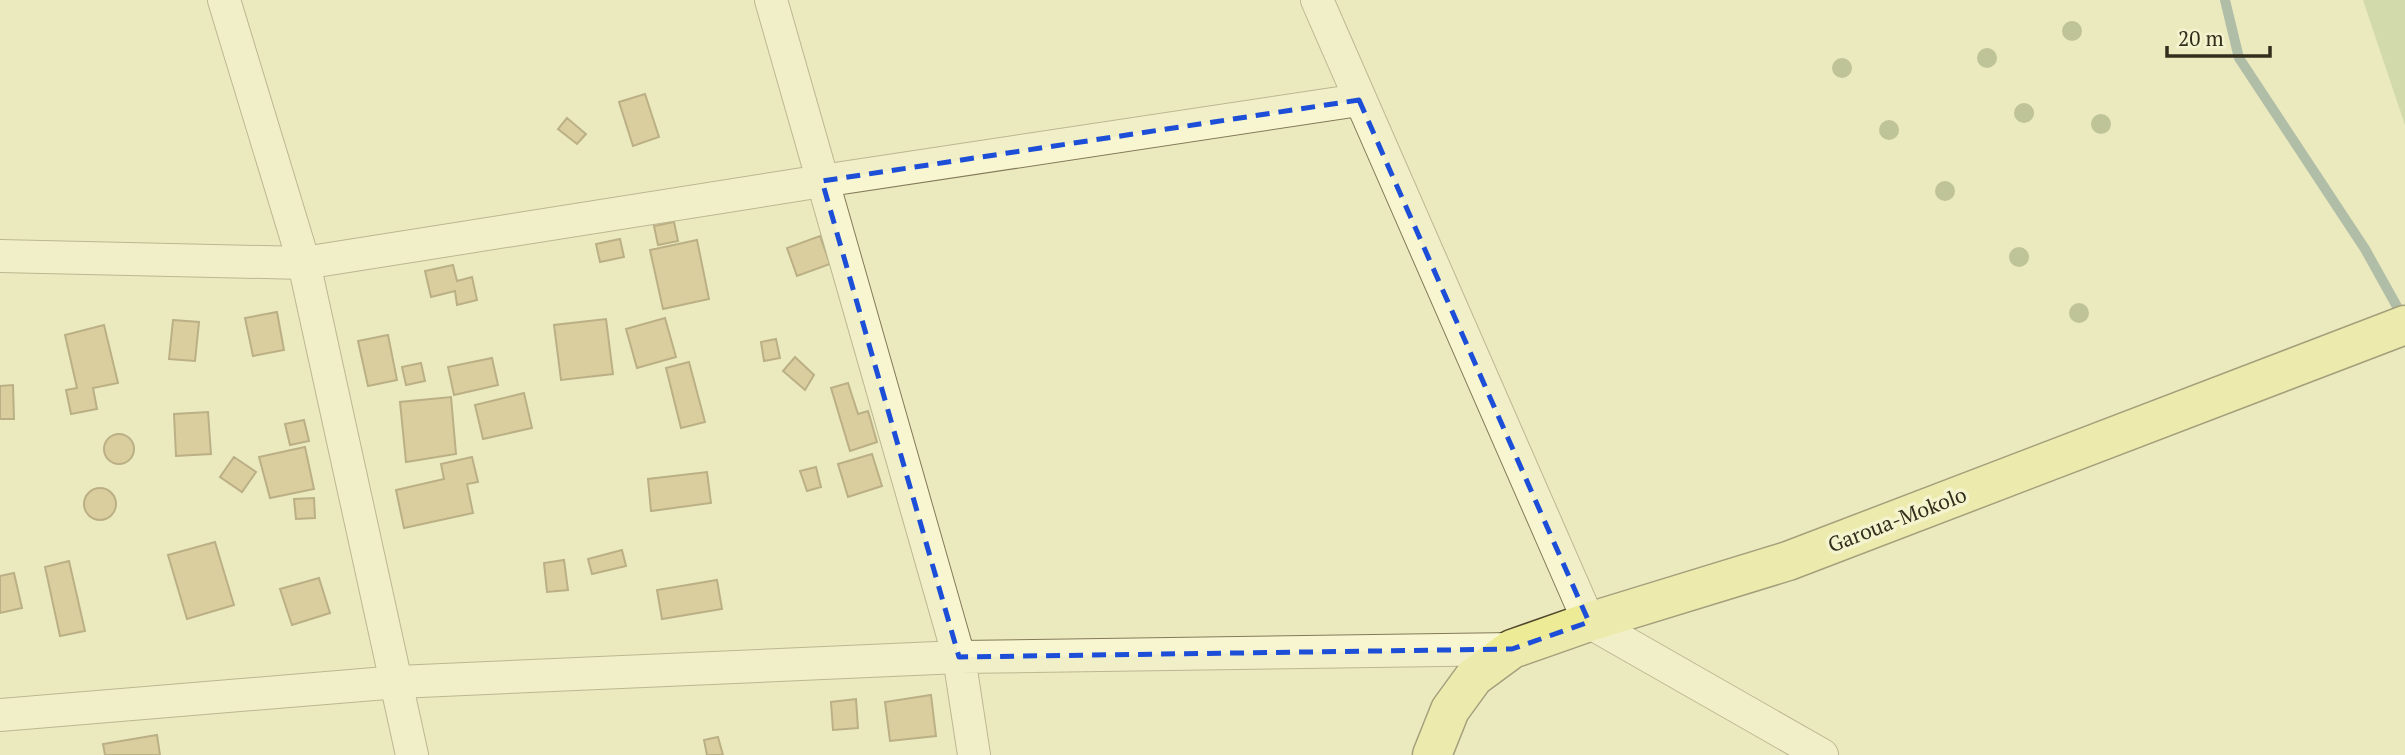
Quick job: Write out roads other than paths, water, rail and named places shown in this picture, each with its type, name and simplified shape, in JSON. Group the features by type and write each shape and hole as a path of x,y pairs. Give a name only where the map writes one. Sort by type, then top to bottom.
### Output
{"main road":[{"name":"Garoua-Mokolo","path":"1432,755 1450,710 1474,677 1512,649 1589,622 1788,561 2405,326"}],"street":[{"path":"224,0 304,263 412,755"},
{"path":"771,0 959,657 974,755"},
{"path":"1317,0 1589,622 1822,755"},
{"path":"0,256 304,263 1359,100"},
{"path":"0,715 398,682 959,657 1512,649"}],"waterway":[{"path":"2225,0 2239,58 2365,249 2404,319"}]}
